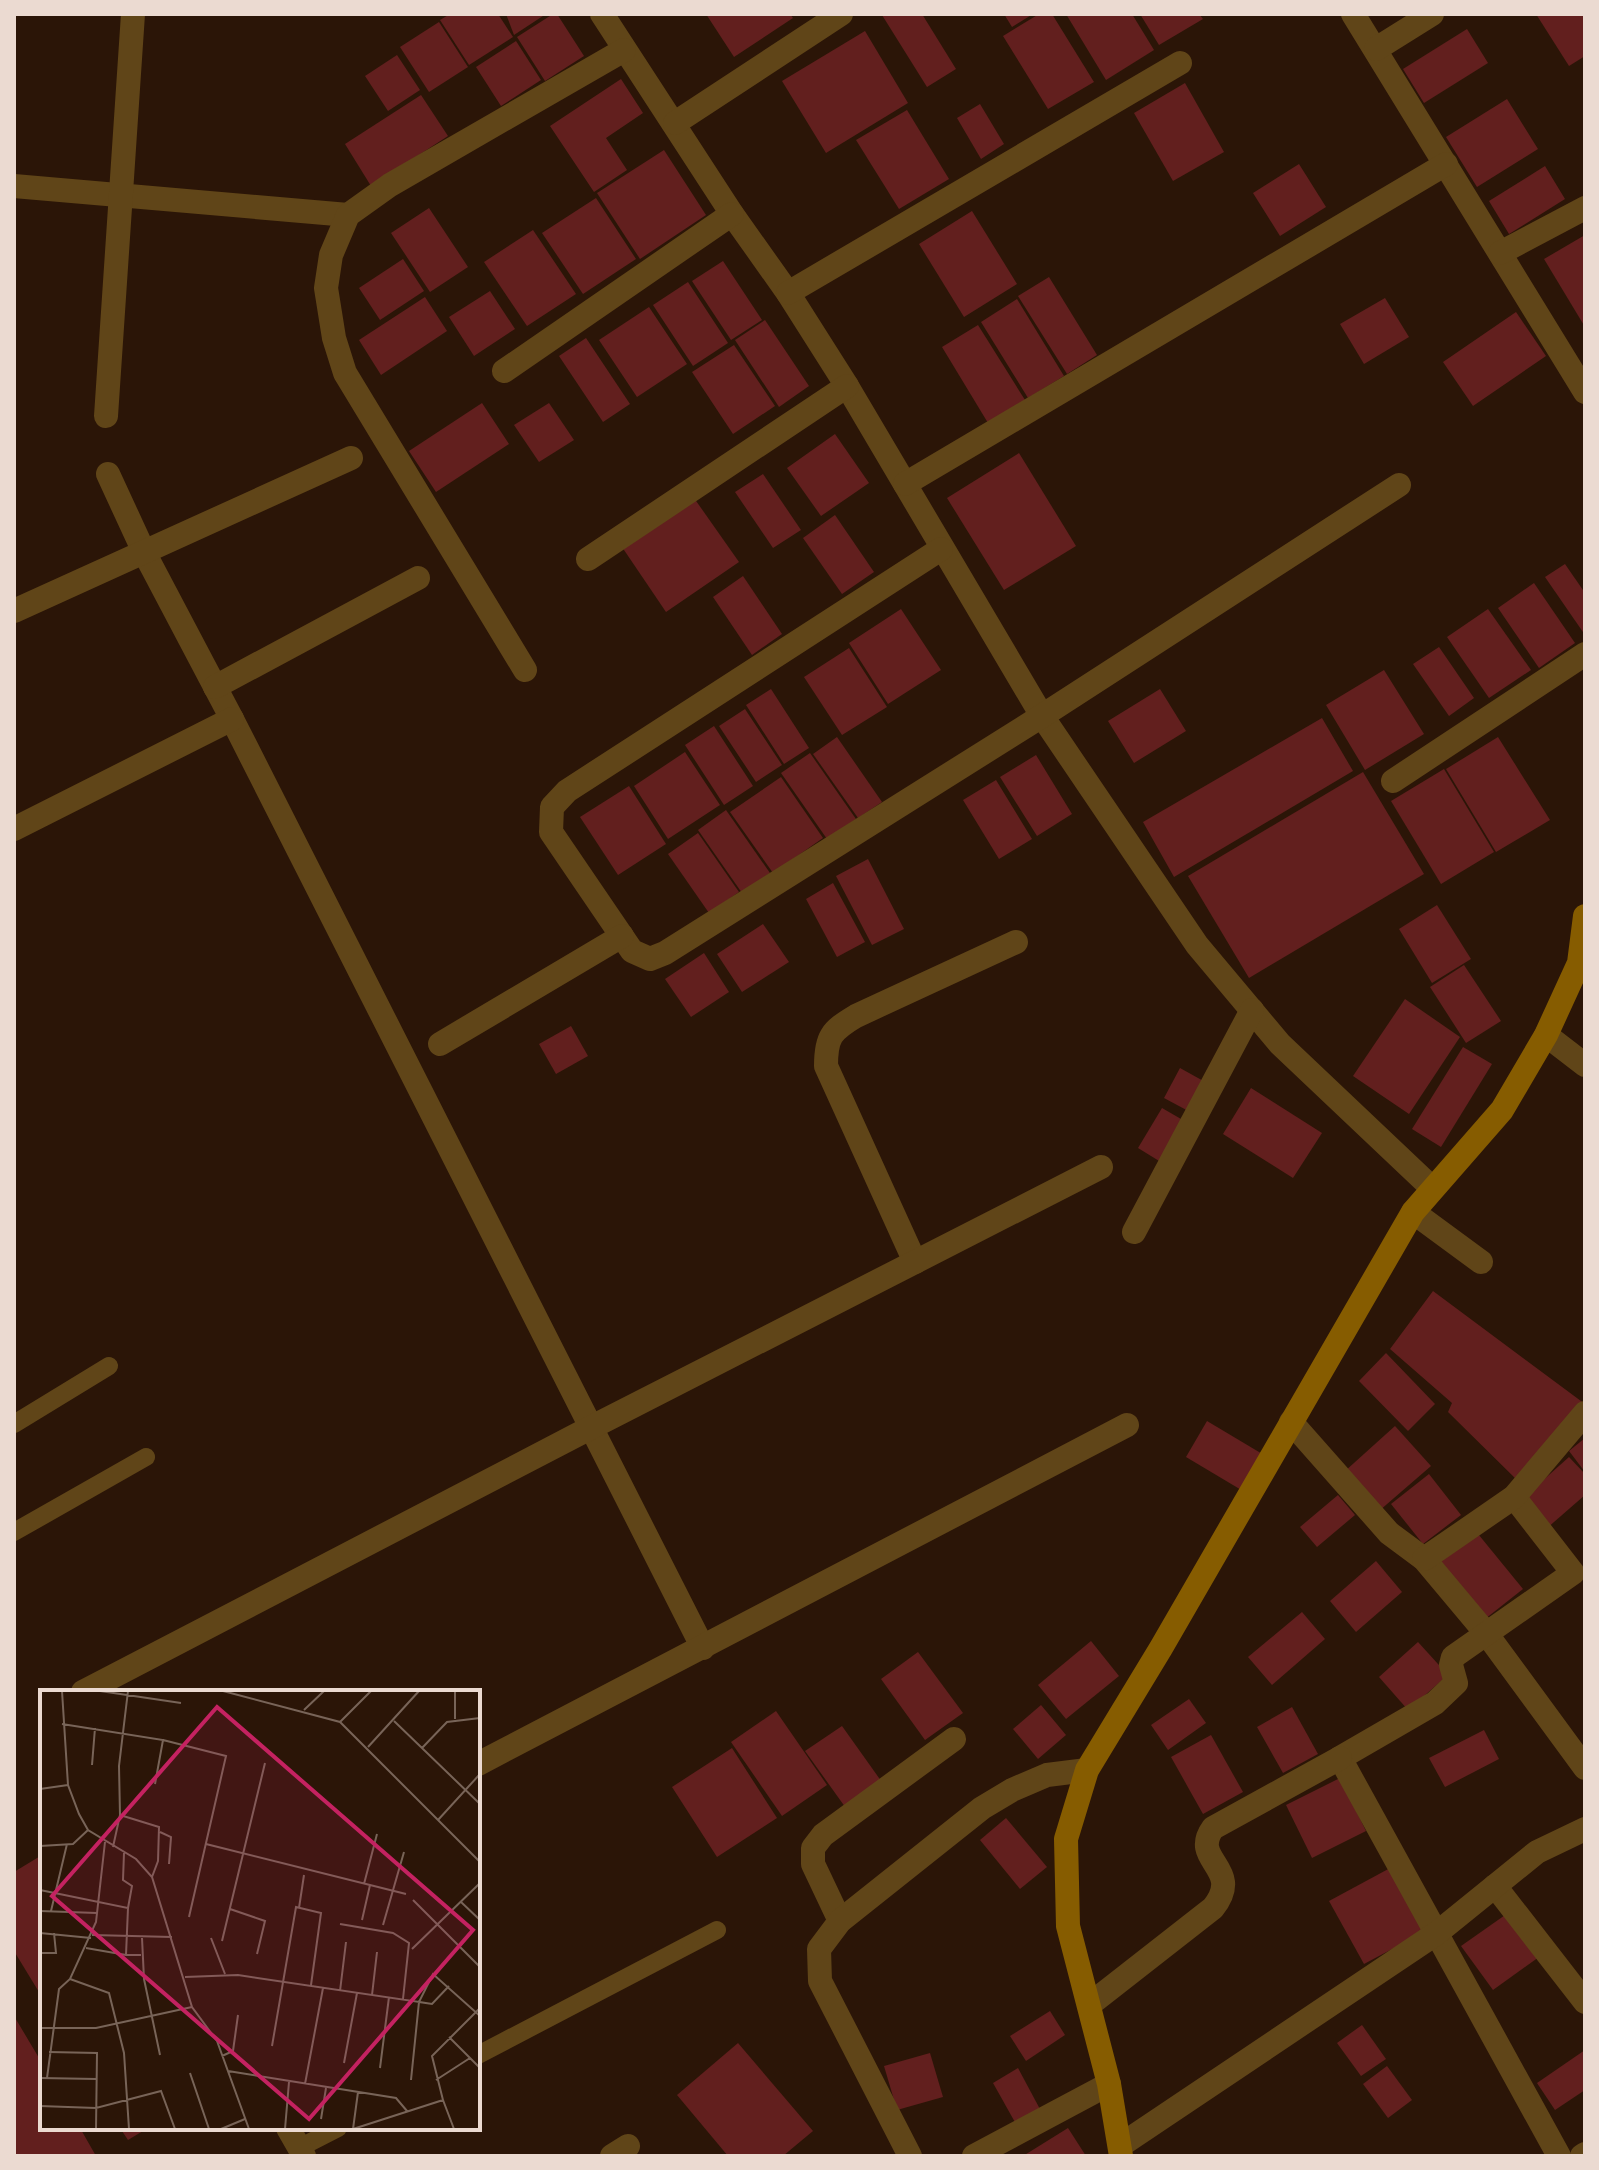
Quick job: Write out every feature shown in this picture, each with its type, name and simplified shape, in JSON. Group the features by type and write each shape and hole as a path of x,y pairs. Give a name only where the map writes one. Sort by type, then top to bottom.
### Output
{"street":[{"path":"106,416 133,14"},
{"path":"602,14 847,386 1042,716 1197,945 1280,1044 1432,1188"},
{"path":"675,123 841,14"},
{"path":"1353,14 1585,392"},
{"path":"1376,49 1432,14"},
{"path":"525,670 345,373 334,338 326,288 331,255 348,215 390,185 624,50"},
{"path":"788,293 1180,63"},
{"path":"905,484 1446,164"},
{"path":"14,186 348,215"},
{"path":"1500,253 1585,208"},
{"path":"504,371 732,214"},
{"path":"588,559 847,386"},
{"path":"14,611 351,458"},
{"path":"108,474 144,552 232,719 703,1648"},
{"path":"941,549 567,791 552,807 551,832 632,951 650,959 665,953 1042,716 1399,485"},
{"path":"215,687 418,578"},
{"path":"1393,781 1585,654"},
{"path":"14,829 232,719"},
{"path":"1585,916 1579,963 1546,1035 1502,1110 1413,1212 1087,1770 1066,1839 1068,1926 1109,2084 1121,2150 1437,1933 1537,1852 1585,1829"},
{"path":"440,1044 622,936"},
{"path":"915,1262 826,1066 826,1044 837,1027 856,1016 1016,942"},
{"path":"1134,1232 1252,1010"},
{"path":"1546,1035 1585,1065"},
{"path":"87,1690 1101,1167"},
{"path":"1413,1212 1481,1262"},
{"path":"1424,1559 1514,1497 1585,1413"},
{"path":"1291,1422 1389,1533 1424,1559 1486,1633 1585,1768"},
{"path":"480,1763 1127,1425"},
{"path":"1089,2005 1213,1908 1221,1898 1225,1887 1206,1847 1206,1838 1213,1828 1435,1703 1456,1683 1451,1665 1453,1657 1486,1633 1579,1583 1514,1497"},
{"path":"840,1921 813,1864 813,1848 823,1835 954,1739"},
{"path":"1340,1758 1559,2156"},
{"path":"910,2156 820,1981 819,1949 840,1921 982,1808 1047,1775 1087,1770"},
{"path":"1495,1886 1585,2002"},
{"path":"974,2156 1109,2084"}],"lane":[{"path":"14,1424 109,1366"},
{"path":"14,1532 146,1457"},
{"path":"480,2054 717,1930"},
{"path":"297,2144 333,2130"}],"building":[{"path":"450,14 498,14 513,37 469,65 440,20"},
{"path":"506,14 546,14 514,35"},
{"path":"557,14 584,56 545,81 517,37"},
{"path":"706,14 790,14 793,18 734,57"},
{"path":"884,14 922,14 956,69 927,87"},
{"path":"1004,14 1033,14 1012,27"},
{"path":"1039,14 1052,14 1094,82 1048,109 1003,36"},
{"path":"1066,14 1132,14 1154,50 1106,80"},
{"path":"1140,14 1199,14 1203,19 1159,45"},
{"path":"1536,14 1585,14 1585,56 1569,66"},
{"path":"439,22 468,67 429,92 400,47"},
{"path":"1467,29 1488,63 1424,103 1403,69"},
{"path":"865,31 908,103 826,153 782,81"},
{"path":"516,41 541,80 501,106 476,67"},
{"path":"397,55 420,90 388,111 365,76"},
{"path":"621,79 643,113 606,138 627,170 594,192 550,126"},
{"path":"1185,83 1224,152 1173,181 1134,113"},
{"path":"421,95 448,136 371,186 345,144"},
{"path":"1507,99 1538,149 1477,187 1446,137"},
{"path":"980,104 1004,144 981,159 957,118"},
{"path":"907,110 949,179 899,209 856,140"},
{"path":"664,150 706,215 640,259 597,193"},
{"path":"1299,164 1326,207 1280,236 1253,193"},
{"path":"1545,166 1565,199 1509,234 1489,201"},
{"path":"596,198 636,259 583,294 542,233"},
{"path":"429,208 468,267 430,292 391,233"},
{"path":"972,211 1017,284 964,317 919,244"},
{"path":"533,230 576,294 527,326 484,262"},
{"path":"1585,235 1585,327 1544,259"},
{"path":"403,259 424,291 380,320 359,288"},
{"path":"723,261 762,320 731,340 692,281"},
{"path":"1049,277 1097,355 1067,374 1018,296"},
{"path":"688,282 728,343 693,366 653,305"},
{"path":"490,291 515,329 474,356 449,317"},
{"path":"425,297 447,331 381,375 359,340"},
{"path":"1385,298 1409,337 1364,364 1340,324"},
{"path":"1017,299 1064,376 1028,398 981,322"},
{"path":"649,307 687,364 637,397 599,340"},
{"path":"1516,312 1546,356 1473,406 1443,362"},
{"path":"765,320 809,386 779,407 735,340"},
{"path":"978,325 1025,400 988,423 942,347"},
{"path":"586,338 630,404 603,422 559,356"},
{"path":"734,345 775,406 733,434 692,372"},
{"path":"482,403 509,444 436,492 409,451"},
{"path":"549,403 574,440 539,462 514,425"},
{"path":"835,434 869,483 821,516 787,468"},
{"path":"1019,453 1076,546 1004,590 947,498"},
{"path":"763,474 801,530 773,548 735,492"},
{"path":"694,498 739,562 666,612 622,547"},
{"path":"835,515 874,572 842,594 803,538"},
{"path":"1565,564 1585,593 1585,635 1545,577"},
{"path":"743,576 782,634 752,655 713,597"},
{"path":"1534,583 1575,643 1539,668 1498,608"},
{"path":"901,609 941,670 888,704 849,643"},
{"path":"1488,609 1531,670 1489,698 1447,637"},
{"path":"1439,647 1474,698 1449,716 1413,664"},
{"path":"849,648 887,707 842,735 804,677"},
{"path":"1384,670 1424,734 1365,770 1326,705"},
{"path":"771,689 809,748 784,764 746,705"},
{"path":"1160,689 1186,731 1134,763 1108,721"},
{"path":"745,709 782,765 756,782 719,726"},
{"path":"1322,718 1353,771 1174,877 1143,822"},
{"path":"714,726 753,786 724,805 685,745"},
{"path":"837,737 882,802 858,818 813,754"},
{"path":"1498,737 1550,820 1496,852 1446,769"},
{"path":"685,752 720,805 668,839 634,786"},
{"path":"810,753 856,819 827,839 781,773"},
{"path":"1036,755 1072,814 1037,836 1000,777"},
{"path":"1444,769 1494,852 1441,884 1391,801"},
{"path":"1363,772 1424,874 1249,978 1188,876"},
{"path":"781,777 823,838 773,873 730,812"},
{"path":"996,780 1032,839 999,859 963,800"},
{"path":"629,786 666,844 618,875 580,817"},
{"path":"726,810 770,873 742,893 698,830"},
{"path":"698,833 739,892 709,913 668,854"},
{"path":"868,859 904,929 872,945 836,876"},
{"path":"833,883 865,942 837,957 806,899"},
{"path":"1437,905 1471,959 1432,983 1399,929"},
{"path":"763,924 789,962 742,992 717,954"},
{"path":"704,953 729,992 691,1017 665,979"},
{"path":"1464,965 1501,1021 1466,1043 1430,987"},
{"path":"1405,999 1460,1037 1409,1114 1353,1076"},
{"path":"571,1026 588,1056 556,1074 539,1044"},
{"path":"1463,1047 1492,1064 1441,1147 1412,1129"},
{"path":"1180,1068 1207,1083 1192,1113 1164,1098"},
{"path":"1251,1088 1322,1133 1293,1178 1223,1134"},
{"path":"1162,1108 1188,1123 1164,1164 1138,1148"},
{"path":"1433,1291 1585,1404 1520,1483 1448,1412 1452,1403 1390,1349"},
{"path":"1386,1353 1435,1404 1408,1431 1359,1381"},
{"path":"1207,1421 1264,1455 1243,1491 1186,1457"},
{"path":"1395,1426 1431,1466 1379,1511 1344,1472"},
{"path":"1585,1438 1585,1472 1569,1451"},
{"path":"1569,1457 1585,1474 1585,1495 1546,1529 1521,1500"},
{"path":"1429,1474 1461,1515 1423,1544 1391,1504"},
{"path":"1338,1495 1355,1515 1317,1547 1300,1527"},
{"path":"1474,1529 1523,1589 1485,1619 1436,1560"},
{"path":"1376,1561 1402,1592 1356,1632 1330,1601"},
{"path":"1302,1612 1325,1639 1272,1685 1248,1657"},
{"path":"1091,1641 1119,1676 1066,1719 1038,1685"},
{"path":"1418,1642 1448,1675 1408,1710 1379,1677"},
{"path":"918,1652 963,1713 925,1740 881,1679"},
{"path":"1189,1699 1206,1723 1168,1750 1151,1725"},
{"path":"1041,1705 1066,1735 1038,1759 1013,1729"},
{"path":"1292,1707 1318,1754 1283,1773 1257,1727"},
{"path":"776,1711 827,1785 782,1816 731,1742"},
{"path":"842,1726 884,1785 848,1811 805,1751"},
{"path":"1484,1730 1499,1759 1445,1787 1429,1758"},
{"path":"1211,1735 1243,1792 1203,1814 1171,1757"},
{"path":"732,1748 777,1818 717,1857 672,1787"},
{"path":"1340,1778 1366,1831 1312,1858 1286,1805"},
{"path":"1006,1818 1047,1867 1020,1889 980,1840"},
{"path":"40,1856 40,1994 14,1951 14,1872"},
{"path":"1392,1867 1426,1931 1364,1964 1329,1901"},
{"path":"1508,1913 1539,1957 1493,1990 1461,1946"},
{"path":"1050,2011 1065,2035 1026,2061 1010,2036"},
{"path":"14,2016 40,2060 40,2130 81,2130 96,2156 14,2156"},
{"path":"1362,2025 1386,2059 1361,2076 1337,2043"},
{"path":"738,2043 813,2131 783,2156 728,2156 677,2095"},
{"path":"1585,2050 1585,2090 1555,2110 1537,2083"},
{"path":"930,2053 943,2097 897,2110 884,2066"},
{"path":"1387,2066 1412,2100 1388,2118 1363,2084"},
{"path":"1018,2068 1041,2111 1016,2124 993,2083"},
{"path":"1068,2128 1086,2156 1023,2156"},
{"path":"121,2130 145,2130 128,2140"}]}
